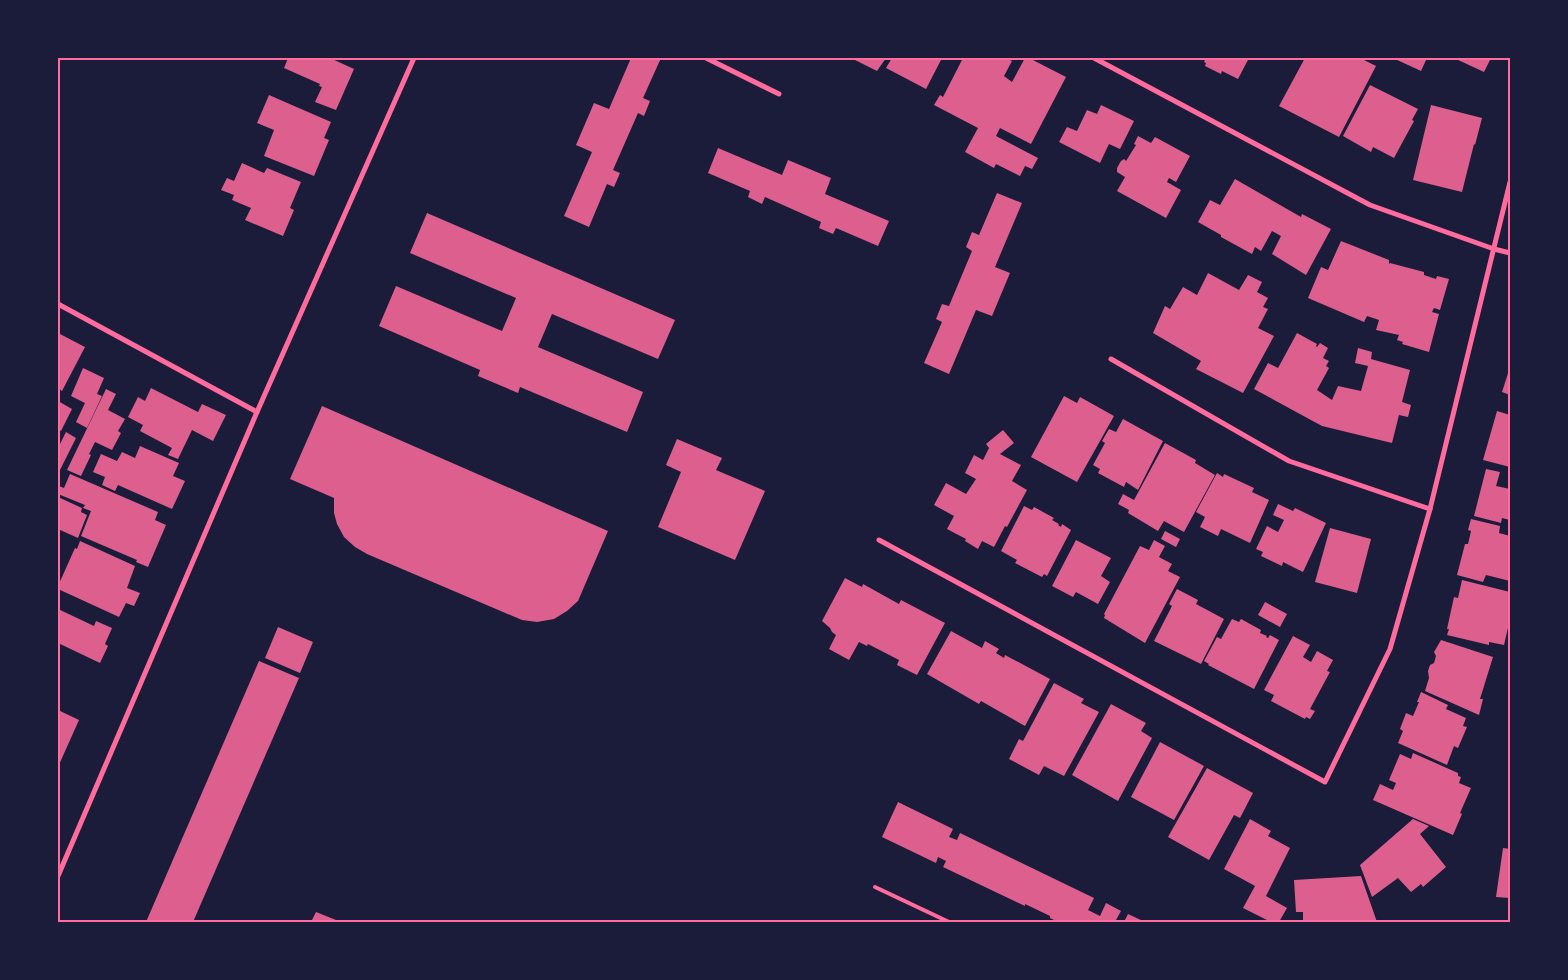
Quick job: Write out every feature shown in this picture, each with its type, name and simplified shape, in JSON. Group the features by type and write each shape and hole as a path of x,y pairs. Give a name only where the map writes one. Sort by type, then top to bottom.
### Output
{"street":[{"path":"58,876 257,412 414,58"},
{"path":"706,58 779,94"},
{"path":"1094,58 1370,205 1510,253"},
{"path":"878,540 1325,782 1390,649 1430,509 1510,182"},
{"path":"58,304 257,412"},
{"path":"1111,359 1289,461 1430,509"}],"lane":[{"path":"875,886 949,922"}],"building":[{"path":"288,58 330,58 354,69 336,110 315,102 322,87 319,86 320,84 284,68"},
{"path":"631,58 661,58 643,98 650,101 644,116 638,113 613,170 620,173 614,187 607,184 589,227 564,216 592,152 576,145 594,103 609,109"},
{"path":"851,58 886,58 877,71"},
{"path":"892,58 942,58 926,89 886,68"},
{"path":"963,58 1005,58 1012,61 1004,76 1012,82 1025,58 1029,58 1066,77 1031,144 1000,128 996,136 1038,158 1032,169 1025,166 1020,176 996,164 994,168 965,152 978,128 934,105 940,95 943,97"},
{"path":"1206,58 1249,58 1238,79 1222,71 1221,74 1205,66"},
{"path":"1305,58 1360,58 1376,66 1339,137 1279,106"},
{"path":"1396,58 1427,58 1421,71"},
{"path":"1457,58 1491,58 1484,72"},
{"path":"1370,85 1418,109 1412,120 1414,121 1394,158 1373,147 1371,152 1343,136"},
{"path":"269,95 331,122 324,138 329,140 314,176 264,156 274,130 257,123"},
{"path":"1101,105 1134,121 1120,149 1109,144 1100,163 1059,142 1067,127 1077,131 1087,110 1097,114"},
{"path":"1431,105 1482,118 1462,192 1413,180"},
{"path":"1138,136 1151,143 1155,137 1190,156 1176,182 1169,178 1167,182 1181,190 1166,218 1117,191 1125,177 1117,172 1117,168 1121,161 1124,159 1126,161 1136,145 1134,144"},
{"path":"718,148 782,175 788,160 831,178 825,194 889,221 878,246 836,228 833,234 819,228 821,222 765,197 762,204 748,197 750,191 708,173"},
{"path":"242,163 264,173 267,168 301,182 290,208 294,210 283,236 245,220 251,208 232,200 234,195 221,190 227,178 234,181"},
{"path":"1235,179 1301,217 1302,214 1331,229 1306,275 1272,254 1281,236 1272,231 1261,251 1255,247 1252,254 1198,222 1210,200 1220,205"},
{"path":"997,193 1022,203 995,267 1010,273 992,316 976,310 949,374 924,363 942,322 936,319 942,304 949,306 972,251 966,247 972,232 979,235"},
{"path":"427,213 675,320 658,359 552,314 538,347 643,392 627,432 520,387 518,393 478,376 480,370 379,326 396,286 502,331 516,298 410,253"},
{"path":"1341,241 1389,260 1389,264 1424,272 1424,275 1436,279 1437,276 1449,279 1440,310 1434,308 1432,312 1439,314 1429,352 1402,344 1403,342 1397,340 1399,335 1376,330 1379,320 1367,316 1364,322 1308,298 1321,267 1328,270"},
{"path":"1208,273 1239,290 1248,275 1262,282 1257,292 1268,298 1263,307 1268,309 1258,328 1274,336 1243,393 1196,369 1201,361 1153,333 1165,306 1170,309 1183,287 1197,295"},
{"path":"58,333 85,347 62,391 58,388"},
{"path":"1297,333 1317,344 1317,347 1320,343 1328,348 1323,358 1329,361 1326,366 1329,368 1317,390 1332,400 1338,386 1361,391 1368,366 1355,363 1358,348 1372,352 1371,359 1410,370 1402,402 1411,405 1408,417 1399,415 1392,443 1322,426 1254,389 1268,363 1278,368"},
{"path":"1510,367 1510,395 1502,392"},
{"path":"83,368 104,378 97,394 102,396 87,428 76,422 85,403 71,396"},
{"path":"151,388 198,412 202,404 226,415 213,441 192,430 178,459 168,455 172,448 140,431 143,425 128,417 138,397 145,401"},
{"path":"106,389 116,394 108,410 125,419 118,431 121,433 112,450 95,442 81,476 67,470"},
{"path":"1064,396 1077,403 1080,397 1114,416 1077,482 1031,457"},
{"path":"58,401 72,409 61,431 58,429"},
{"path":"322,406 608,531 578,601 554,619 537,622 522,620 367,554 355,547 344,537 337,524 334,513 334,498 290,479"},
{"path":"1497,411 1510,415 1510,467 1483,460"},
{"path":"1123,419 1163,441 1138,490 1126,482 1124,487 1098,473 1100,469 1093,465 1105,443 1102,441 1109,429 1116,432"},
{"path":"1003,430 1014,443 1000,454 1021,465 1012,481 1027,490 994,547 982,541 978,549 965,541 966,539 947,529 954,516 934,505 946,483 966,494 976,479 965,473 974,455 983,460 989,448 986,444"},
{"path":"66,432 76,438 58,474 58,448"},
{"path":"677,439 722,458 716,470 765,491 735,560 658,527 681,472 666,465"},
{"path":"1165,443 1196,460 1195,463 1215,475 1184,532 1164,521 1158,531 1128,513 1129,510 1118,504 1123,494 1134,500"},
{"path":"140,446 179,463 173,476 185,481 172,509 118,485 115,491 102,485 105,477 93,472 101,454 117,461 122,452 135,458"},
{"path":"1486,469 1500,472 1496,486 1510,489 1510,520 1502,518 1501,523 1474,516"},
{"path":"1217,473 1223,477 1224,474 1254,488 1252,492 1269,500 1250,543 1221,529 1218,536 1200,527 1205,517 1196,512"},
{"path":"70,474 158,512 155,520 166,525 148,567 136,562 137,560 81,536 91,511 83,508 85,505 58,494 59,486 64,488"},
{"path":"58,497 82,508 81,512 87,515 78,538 58,529"},
{"path":"1278,504 1293,511 1295,508 1326,523 1303,572 1283,562 1282,566 1261,556 1263,552 1256,549 1267,526 1278,532 1284,520 1273,515"},
{"path":"1024,506 1032,510 1034,507 1054,518 1052,520 1061,527 1062,524 1071,530 1047,576 1044,574 1042,577 1015,563 1017,560 1001,551"},
{"path":"1471,519 1500,526 1499,533 1510,536 1510,581 1486,575 1483,582 1457,575 1465,544 1468,544 1471,531 1468,530"},
{"path":"1330,528 1371,539 1357,593 1315,582"},
{"path":"1165,531 1180,539 1176,547 1161,539"},
{"path":"1076,540 1111,558 1101,576 1110,582 1098,604 1076,592 1073,597 1052,586"},
{"path":"1154,540 1165,546 1159,557 1172,564 1168,571 1180,577 1145,643 1104,618 1104,614 1140,546 1149,550"},
{"path":"80,541 135,566 127,588 140,593 134,606 126,603 119,617 58,589 75,548 77,549"},
{"path":"845,578 862,587 863,584 899,604 901,600 945,623 917,675 897,665 899,660 868,644 867,646 859,642 849,660 829,649 836,635 822,621"},
{"path":"1462,580 1510,592 1510,619 1504,645 1489,642 1489,645 1447,635 1454,597 1458,598"},
{"path":"1177,589 1198,600 1196,604 1224,619 1201,664 1154,641 1172,606 1169,604"},
{"path":"1265,602 1287,614 1280,627 1258,615"},
{"path":"58,609 94,626 96,621 112,628 105,644 108,646 100,663 58,643"},
{"path":"1232,619 1239,622 1241,619 1261,630 1260,633 1266,637 1268,638 1270,635 1279,640 1254,689 1208,665 1204,661 1217,637 1221,639"},
{"path":"278,627 313,642 300,673 265,658"},
{"path":"951,631 982,648 985,641 999,649 996,653 1004,658 1005,655 1050,679 1025,726 981,701 979,704 927,674"},
{"path":"1293,636 1310,645 1303,657 1311,662 1317,651 1333,660 1327,671 1330,672 1310,709 1315,711 1310,719 1306,717 1305,719 1271,701 1274,695 1264,690"},
{"path":"1441,640 1493,657 1480,699 1483,699 1479,715 1425,691 1429,678 1428,671 1430,665 1434,663 1436,656 1434,652"},
{"path":"259,661 299,678 193,922 146,922"},
{"path":"1054,683 1084,699 1081,703 1099,712 1064,776 1044,766 1039,775 1009,759 1019,739 1023,741"},
{"path":"1421,692 1448,705 1446,709 1466,718 1463,726 1467,727 1458,748 1454,746 1447,765 1398,743 1403,731 1400,729 1406,713 1413,716"},
{"path":"1111,704 1146,723 1141,731 1152,738 1118,801 1072,775"},
{"path":"58,710 79,720 58,767"},
{"path":"1160,742 1204,766 1174,820 1131,797"},
{"path":"1413,753 1458,773 1458,776 1461,777 1459,783 1471,788 1453,835 1373,800 1380,784 1393,790 1396,783 1389,780 1400,754 1411,759"},
{"path":"1207,768 1253,793 1240,818 1234,815 1209,860 1168,837"},
{"path":"898,802 953,829 949,837 957,840 960,833 1094,898 1088,910 1100,916 1106,903 1121,911 1116,920 1121,922 1058,922 1025,904 1025,906 943,867 946,861 938,857 936,863 882,837"},
{"path":"1250,819 1271,831 1268,836 1290,848 1266,896 1287,908 1279,922 1271,922 1243,908 1255,886 1224,869"},
{"path":"1413,819 1429,826 1420,834 1446,867 1423,887 1421,884 1411,892 1398,878 1372,897 1360,865"},
{"path":"1503,848 1510,849 1510,898 1496,897"},
{"path":"1361,876 1377,922 1303,922 1303,912 1296,912 1294,880"},
{"path":"316,912 341,922 311,922"},
{"path":"1128,914 1143,921 1124,922"}]}
